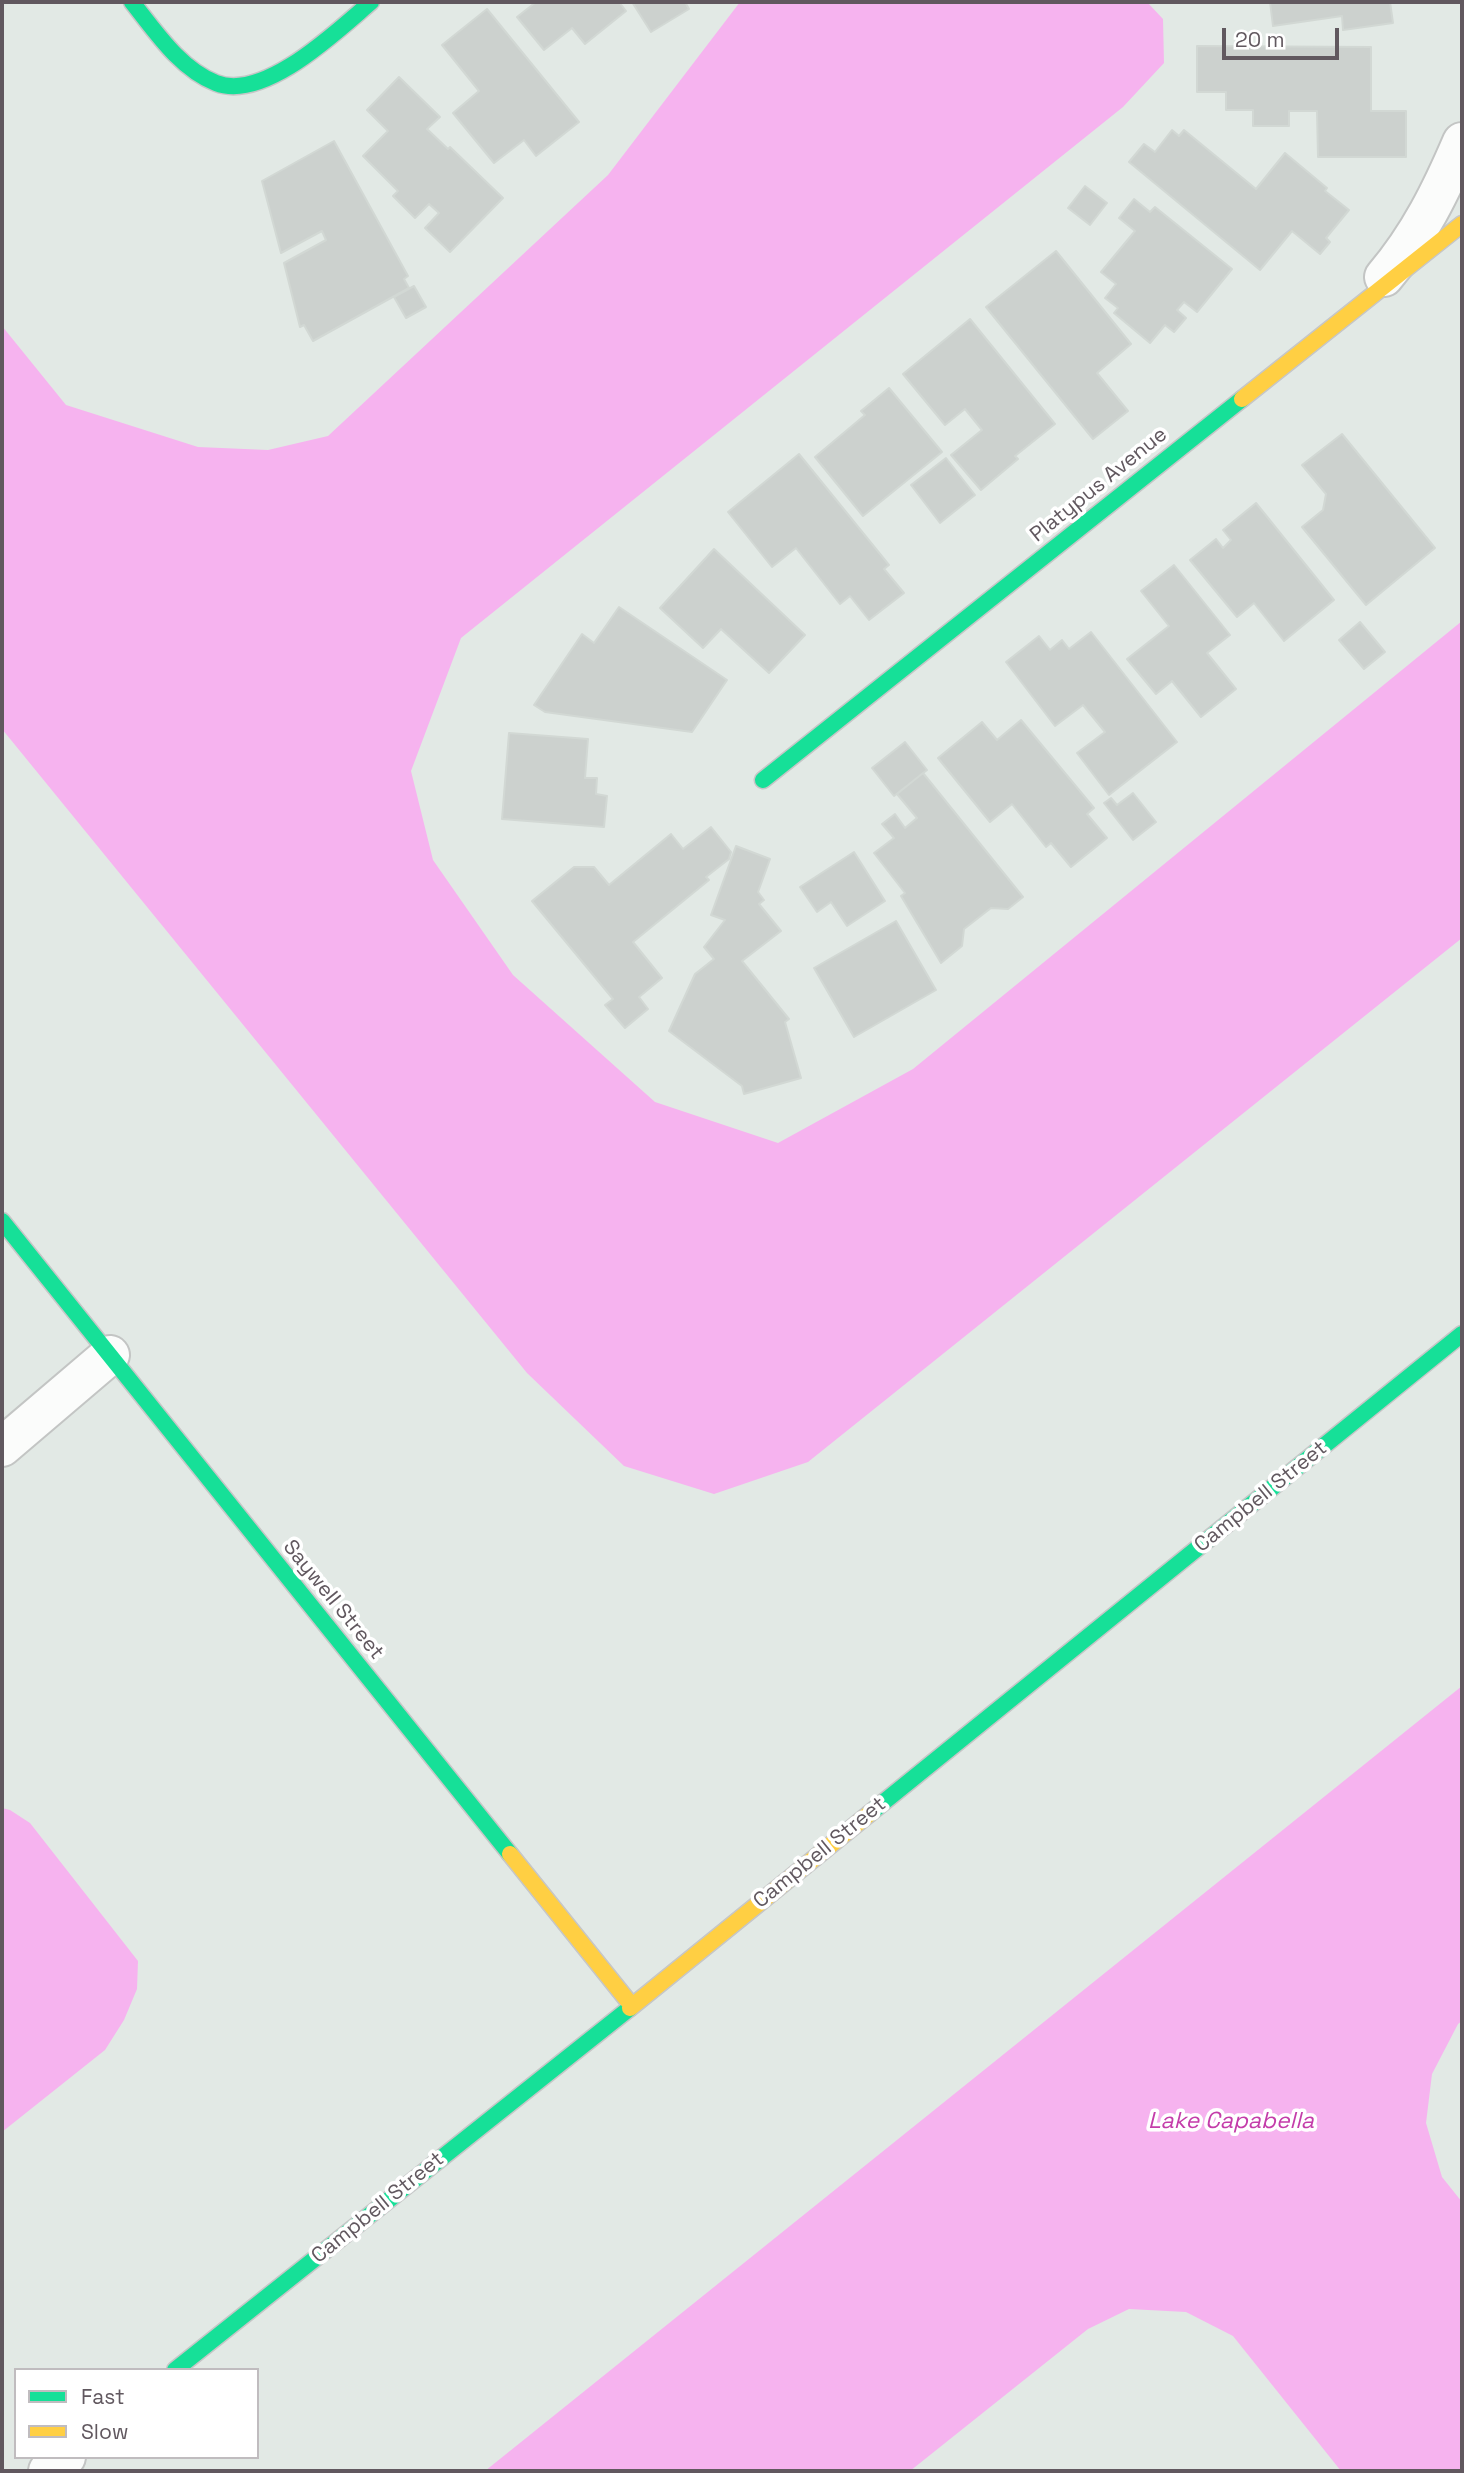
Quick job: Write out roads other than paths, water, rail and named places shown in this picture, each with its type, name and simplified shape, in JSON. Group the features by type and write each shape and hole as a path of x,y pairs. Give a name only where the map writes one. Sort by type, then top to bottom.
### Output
{"street":[{"path":"132,2 171,49 193,68 217,83 233,86 259,80 289,67 371,2"},
{"path":"1367,298 1418,233 1439,197 1462,142"},
{"name":"Platypus Avenue","path":"763,780 1462,224"},
{"name":"Saywell Street","path":"2,1221 632,2006"},
{"name":"Campbell Street","path":"179,2368 632,2006 1462,1334"},
{"path":"2,1447 110,1355"},
{"path":"48,2471 63,2459"}],"water":[{"path":"740,2 1147,2 1163,19 1164,63 1123,107 461,638 411,771 433,860 513,975 655,1102 778,1143 913,1069 1462,621 1462,938 808,1462 714,1494 624,1466 527,1373 2,729 2,326 66,405 198,447 268,450 328,436 608,175"},
{"name":"Lake Capabella","path":"1462,1686 1462,2021 1432,2074 1426,2123 1442,2177 1462,2202 1462,2471 1341,2471 1233,2336 1186,2312 1129,2309 1088,2329 910,2471 485,2471"},
{"path":"2,1808 30,1823 138,1961 137,1989 124,2020 105,2050 2,2132"}]}
